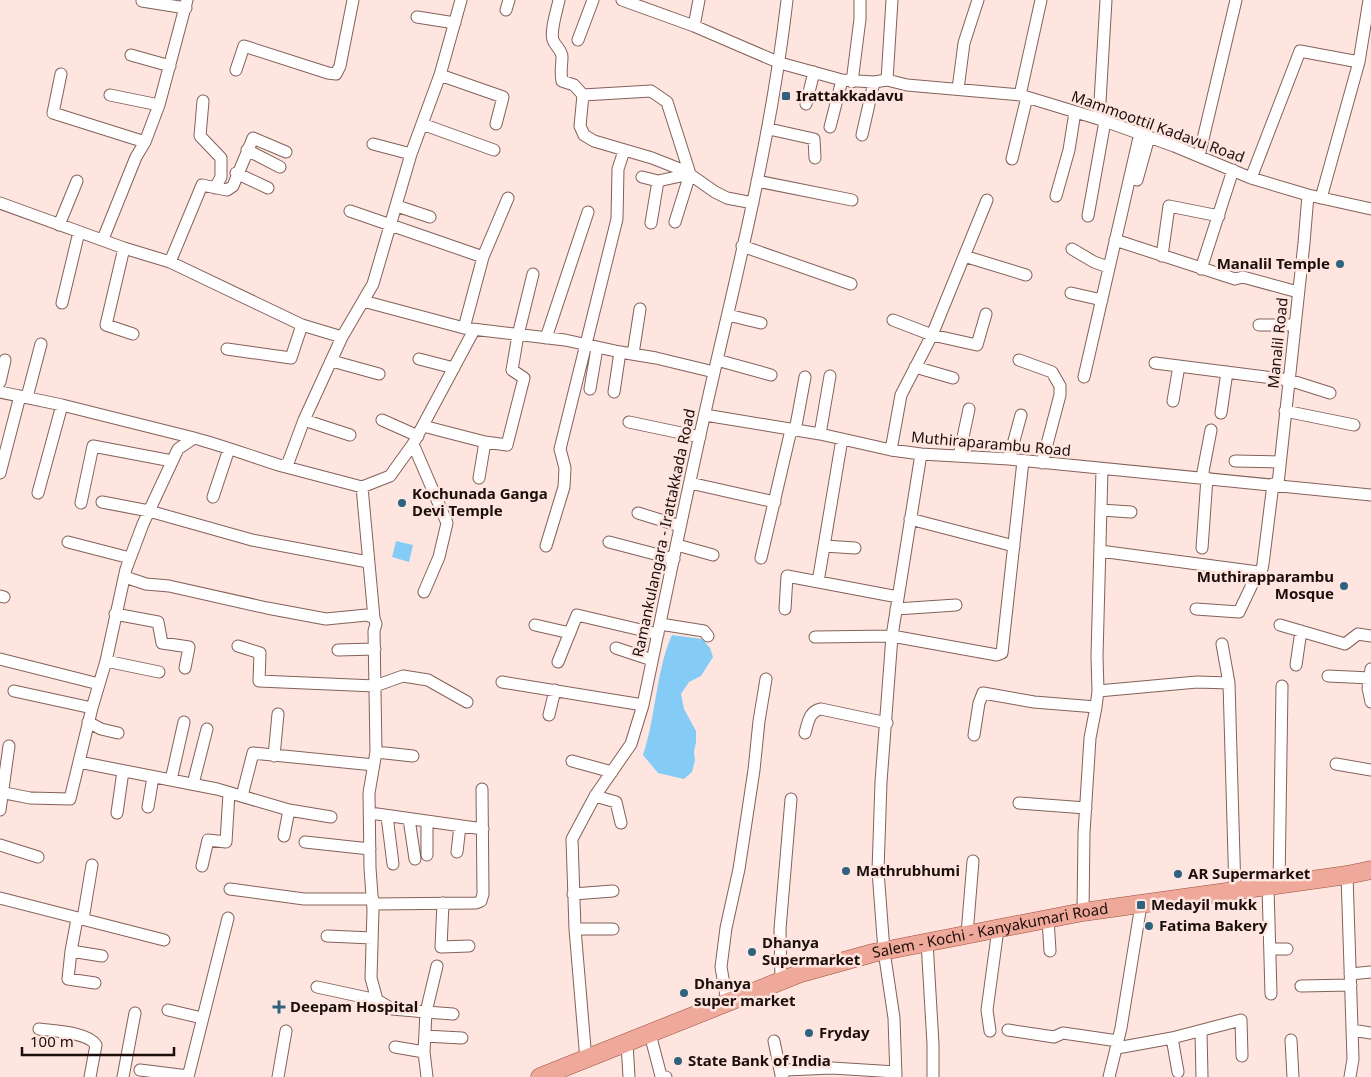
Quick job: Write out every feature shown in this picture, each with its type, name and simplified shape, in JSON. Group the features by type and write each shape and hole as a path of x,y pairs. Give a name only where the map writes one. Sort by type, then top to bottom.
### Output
{"main road":[{"name":"Salem - Kochi - Kanyakumari Road","path":"540,1077 801,973 884,950 1083,912 1235,892 1371,870"}],"street":[{"path":"103,239 159,106 186,4 142,0"},
{"path":"236,70 244,46 336,74 340,66 353,0"},
{"path":"282,466 288,463 304,420 342,337 373,284 411,154 440,75 461,0"},
{"path":"559,0 552,34 553,41 562,55 560,72 562,81 574,85 584,95 651,91 667,102 690,174 675,222"},
{"path":"578,40 593,0"},
{"name":"Mammoottil Kadavu Road","path":"622,0 694,26 780,63 847,81 874,82 887,80 907,84 1023,96 1144,135 1308,200 1321,198 1371,209"},
{"path":"694,26 699,0"},
{"name":"Ramankulangara - Irattakkada Road","path":"586,1060 575,929 572,839 595,796 631,744 643,705 680,526 753,203 780,63 787,0"},
{"path":"830,127 847,81 860,19 860,0"},
{"path":"887,80 892,0"},
{"path":"958,88 964,43 978,0"},
{"path":"1012,159 1041,0"},
{"path":"1088,216 1102,120 1106,0"},
{"path":"1200,156 1236,0"},
{"path":"1321,198 1360,62 1363,29 1369,0"},
{"path":"417,17 455,24"},
{"path":"1251,178 1300,52 1360,62"},
{"path":"131,55 170,66"},
{"path":"806,104 814,72"},
{"path":"61,74 53,113 145,142"},
{"path":"440,75 503,97 496,124"},
{"path":"862,135 874,82"},
{"path":"110,95 159,106"},
{"path":"584,95 580,126 584,135 594,141 652,158 685,171 727,198 753,203"},
{"path":"203,101 200,136 221,158 220,177 215,188"},
{"path":"1056,196 1069,150 1075,112"},
{"path":"422,124 494,150"},
{"path":"768,129 814,139 815,158"},
{"path":"1137,180 1144,135"},
{"path":"1084,377 1108,267 1144,135"},
{"path":"170,262 202,185 226,190 232,186 236,173 253,138 286,152"},
{"path":"373,144 411,154"},
{"path":"247,150 280,167"},
{"path":"546,546 564,488 565,468 560,449 591,346 617,219 618,169 624,151"},
{"path":"1201,269 1233,170"},
{"path":"236,173 268,188"},
{"path":"642,177 658,182 690,174"},
{"path":"59,225 77,181"},
{"path":"650,223 658,182"},
{"path":"757,182 852,200"},
{"path":"0,392 62,405 194,438 282,466 362,487 390,476 418,436 454,368 469,329 483,257 508,198"},
{"path":"891,450 901,395 932,336 987,200"},
{"name":"Manalil Road","path":"1196,609 1239,612 1258,572 1262,568 1280,462 1308,200"},
{"path":"0,203 124,248 170,262 302,325 342,337"},
{"path":"397,206 430,217"},
{"path":"1162,256 1168,206 1219,216"},
{"path":"350,211 483,257"},
{"path":"546,338 588,212"},
{"path":"62,303 79,232"},
{"path":"1115,240 1235,279 1243,277 1298,292"},
{"path":"742,246 851,284"},
{"path":"124,248 106,325 133,334"},
{"path":"1072,249 1094,262 1108,267"},
{"path":"964,256 1026,275"},
{"path":"382,420 418,436 507,445 524,378 512,370 518,335 533,274"},
{"path":"1072,293 1102,300"},
{"path":"363,301 469,329 546,338 656,358 714,372"},
{"path":"633,354 640,309"},
{"path":"893,320 932,336 977,345 986,314"},
{"path":"728,315 761,323"},
{"path":"227,349 291,358 302,325"},
{"path":"1259,325 1295,325"},
{"path":"0,472 23,397 42,344"},
{"path":"590,389 591,346"},
{"path":"614,392 620,352"},
{"path":"419,359 454,368"},
{"path":"0,382 5,360"},
{"path":"717,360 771,375"},
{"path":"1019,360 1052,372 1060,386 1060,395 1042,463"},
{"path":"332,361 378,374"},
{"path":"1155,363 1289,380 1330,393"},
{"path":"1173,401 1179,366"},
{"path":"915,367 953,378"},
{"path":"1221,413 1227,372"},
{"path":"820,434 830,376"},
{"path":"761,558 805,377"},
{"path":"38,493 62,405"},
{"path":"958,456 969,410"},
{"path":"1285,411 1354,425"},
{"name":"Muthiraparambu Road","path":"705,415 820,434 891,450 921,454 1009,459 1102,469 1124,469 1371,494"},
{"path":"1009,459 1021,415"},
{"path":"304,420 350,435"},
{"path":"630,422 700,437"},
{"path":"1202,548 1204,478 1211,430"},
{"path":"418,436 447,523 439,557 424,592"},
{"path":"1,792 30,798 70,799 130,558 149,511 178,449 194,438"},
{"path":"818,582 842,439"},
{"path":"478,478 485,442"},
{"path":"81,503 93,446 172,461"},
{"path":"213,497 229,449"},
{"path":"781,1076 786,1070 896,1075 894,1018 884,950 878,870 881,782 892,636 921,454"},
{"path":"815,637 892,636 997,655 1002,652 1023,461"},
{"path":"1235,461 1280,462"},
{"path":"1083,912 1084,833 1090,738 1098,690 1097,656 1102,469"},
{"path":"690,484 775,502"},
{"path":"362,487 368,562 376,624 374,631 376,752 369,793 370,868 373,902 371,978 377,1000"},
{"path":"102,502 149,511 252,540 368,562"},
{"path":"1101,510 1131,512"},
{"path":"638,513 680,526"},
{"path":"910,519 1014,546"},
{"path":"68,542 130,558"},
{"path":"609,542 674,559"},
{"path":"677,546 713,555"},
{"path":"824,546 855,548"},
{"path":"1100,551 1258,572"},
{"path":"786,609 787,576 898,597"},
{"path":"125,577 146,584 170,586 326,619 367,615 374,618"},
{"path":"896,609 956,605"},
{"path":"115,614 158,622 162,643 189,647 185,668"},
{"path":"558,662 577,615 659,629 704,630 708,636"},
{"path":"534,625 570,633"},
{"path":"1280,625 1345,644 1358,634 1371,636"},
{"path":"1296,664 1301,631"},
{"path":"1222,644 1229,683 1235,892"},
{"path":"238,646 260,653 259,681 376,686 404,676 428,680 467,702"},
{"path":"616,648 652,660"},
{"path":"338,650 375,649"},
{"path":"0,659 99,684"},
{"path":"106,660 159,672"},
{"path":"1328,676 1370,673 1368,688 1371,702"},
{"path":"727,1002 721,967 726,928 739,869 766,680"},
{"path":"502,682 643,705"},
{"path":"1098,690 1196,682 1229,683"},
{"path":"1271,994 1270,949 1282,686"},
{"path":"549,715 555,690"},
{"path":"14,691 92,708"},
{"path":"974,735 980,703 984,693 1034,702 1096,707"},
{"path":"805,733 811,714 815,710 821,709 886,723"},
{"path":"274,756 278,714"},
{"path":"88,722 101,729 118,734"},
{"path":"171,780 184,722"},
{"path":"192,784 207,729"},
{"path":"0,810 1,792 10,746"},
{"path":"376,752 413,756"},
{"path":"242,796 253,753 374,765"},
{"path":"572,761 612,772"},
{"path":"79,762 216,788 289,810 331,817"},
{"path":"1336,764 1371,770"},
{"path":"117,813 123,771"},
{"path":"148,807 153,777"},
{"path":"230,889 304,899 476,903 481,901 483,894 482,789"},
{"path":"202,866 208,840 226,842 229,793"},
{"path":"595,796 616,802 621,823"},
{"path":"781,981 780,929 791,799"},
{"path":"1018,803 1086,808"},
{"path":"284,836 289,810"},
{"path":"370,813 483,829"},
{"path":"388,816 393,864"},
{"path":"409,819 415,859"},
{"path":"427,821 427,855"},
{"path":"458,852 460,826"},
{"path":"305,842 370,849"},
{"path":"0,845 38,857"},
{"path":"967,934 973,861"},
{"path":"92,865 71,951 68,979 95,983"},
{"path":"1347,875 1353,1059 1350,1077"},
{"path":"573,894 613,891"},
{"path":"0,898 164,940"},
{"path":"443,903 442,947 470,946"},
{"path":"1110,1077 1118,1044 1141,905"},
{"path":"140,1070 188,1076 228,918"},
{"path":"1048,919 1050,951"},
{"path":"990,1031 987,1010 998,928"},
{"path":"575,929 613,929"},
{"path":"327,936 372,938"},
{"path":"927,942 934,1044 933,1077"},
{"path":"1270,949 1287,949"},
{"path":"71,951 102,956"},
{"path":"428,1077 424,1052 426,1012 437,966"},
{"path":"1301,986 1351,980 1371,972"},
{"path":"317,988 377,1000 392,1009 454,1014"},
{"path":"168,1010 202,1018"},
{"path":"123,1077 135,1013"},
{"path":"1008,1030 1054,1037 1063,1033 1118,1044 1172,1038 1241,1020 1242,1056"},
{"path":"38,1029 84,1036 93,1040 96,1044 90,1077"},
{"path":"1352,1030 1371,1034"},
{"path":"1201,1031 1202,1077"},
{"path":"278,1077 286,1032"},
{"path":"650,1034 660,1076 666,1077"},
{"path":"425,1036 462,1038"},
{"path":"1172,1038 1178,1072"},
{"path":"1292,1040 1293,1077"},
{"path":"774,1041 781,1076"},
{"path":"627,1043 629,1077"},
{"path":"395,1047 424,1052"}],"water":[{"path":"396,541 413,545 409,562 392,557"},
{"path":"672,635 702,639 710,648 713,657 701,676 689,682 681,694 684,709 696,731 695,760 692,772 684,779 658,773 643,755 651,725 659,678"}],"place":[{"name":"Irattakkadavu","path":"786,96"},
{"name":"Manalil Temple","path":"1340,264"},
{"name":"Kochunada Ganga Devi Temple","path":"402,503"},
{"name":"Muthirapparambu Mosque","path":"1344,586"},
{"name":"Mathrubhumi","path":"846,871"},
{"name":"AR Supermarket","path":"1178,874"},
{"name":"Medayil mukk","path":"1141,905"},
{"name":"Fatima Bakery","path":"1149,926"},
{"name":"Dhanya Supermarket","path":"752,952"},
{"name":"Dhanya super market","path":"684,993"},
{"name":"Deepam Hospital","path":"279,1007"},
{"name":"Fryday","path":"809,1033"},
{"name":"State Bank of India","path":"678,1061"}]}
